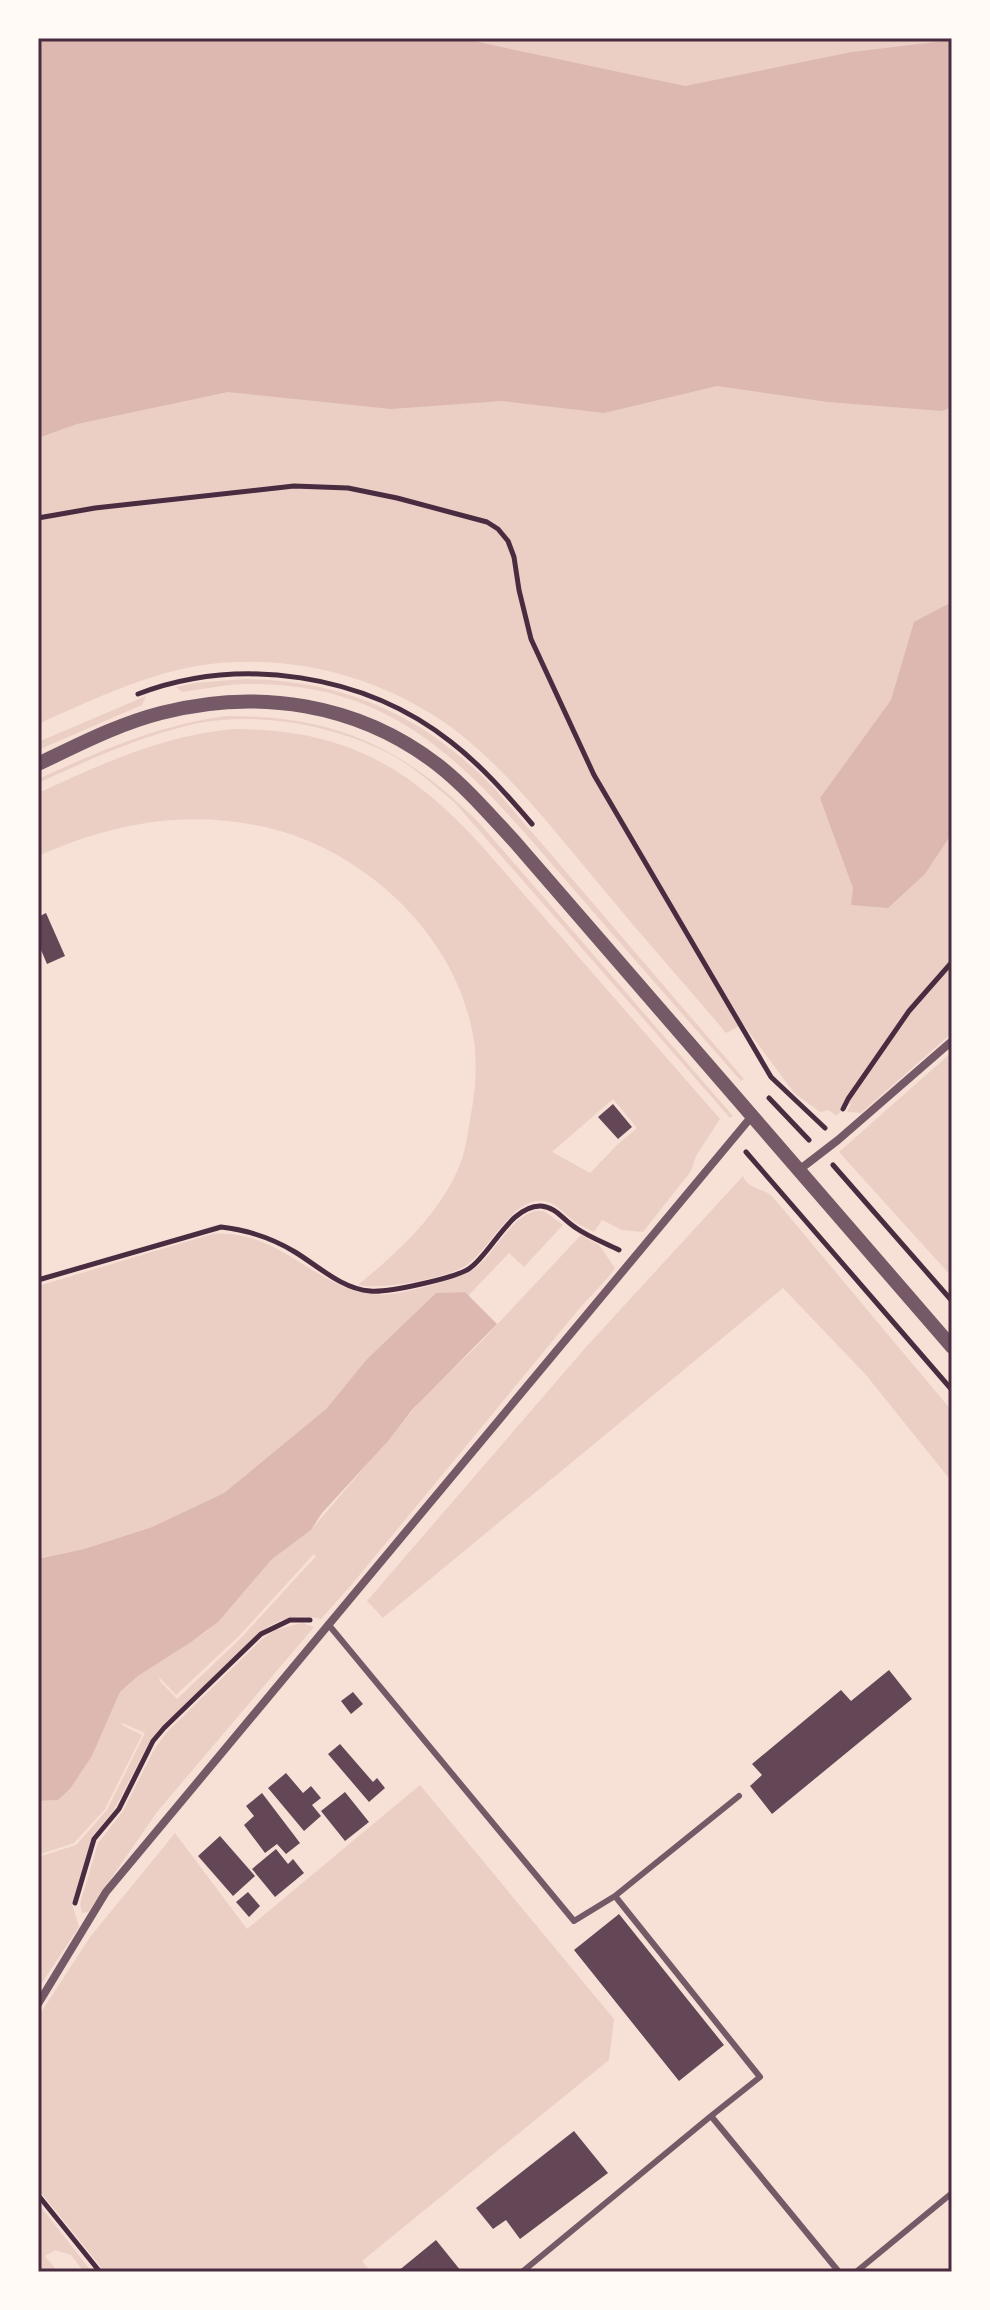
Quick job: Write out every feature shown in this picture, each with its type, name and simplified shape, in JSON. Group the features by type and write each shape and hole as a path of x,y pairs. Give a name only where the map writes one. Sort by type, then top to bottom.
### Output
{"street":[{"path":"38,764 126,724 160,713 221,701 265,700 315,708 382,729 438,765 478,801 952,1347"},
{"path":"799,1170 952,1041"},
{"path":"38,2004 106,1892 752,1116"}],"lane":[{"path":"328,1624 574,1921 615,1896 739,1796"},
{"path":"522,2272 760,2077 615,1896"},
{"path":"711,2116 839,2272"},
{"path":"856,2272 952,2193"}],"path":[{"path":"38,518 95,508 294,486 348,488 397,498 487,522 498,529 508,541 514,557 531,639 594,775 771,1077 838,1140"},
{"path":"125,699 193,679 220,676 282,676 343,687 399,709 450,741 490,776 533,826"},
{"path":"838,1140 839,1119 848,1099 909,1011 952,962"},
{"path":"763,1092 822,1153 952,1301"},
{"path":"734,1135 774,1186 952,1390"},
{"path":"38,1280 221,1227 241,1229 261,1236 354,1287 368,1291 393,1290 468,1270 519,1212 537,1206 552,1208 575,1228 633,1256"},
{"path":"88,1923 77,1913 75,1903 94,1839 119,1809 153,1741 261,1634 290,1620 306,1619 328,1624"},
{"path":"38,2195 100,2272"}],"shaded area":[{"path":"38,38 952,38 952,1033 861,1113 847,1112 852,1102 836,1116 829,1110 820,1112 794,1093 743,1024 726,1033 499,769 460,734 401,697 336,673 267,662 232,662 197,666 156,676 38,724"},
{"path":"38,38 459,38 685,86 852,52 952,40 952,407 942,411 828,402 717,386 604,413 502,401 391,409 228,392 77,424 38,438"},
{"path":"952,602 952,833 925,874 888,908 851,905 853,888 820,798 891,700 914,622"},
{"path":"244,679 316,686 350,695 412,722 441,741 495,789 744,1079 741,1081 502,808 432,744 394,718 351,700 303,688 240,684 182,692 176,687"},
{"path":"146,696 142,705 38,750 38,742"},
{"path":"226,716 265,717 335,730 367,741 397,757 425,776 482,826 733,1116 730,1118 456,804 415,770 388,753 340,734 289,722 211,721 129,744 38,783 38,779 130,740 201,720"},
{"path":"234,729 273,731 341,745 400,773 427,793 481,845 720,1119 696,1156 691,1171 643,1232 622,1230 602,1220 594,1232 578,1224 553,1204 532,1202 511,1216 474,1259 456,1271 396,1285 358,1285 402,1246 440,1201 459,1167 468,1134 476,1072 472,1030 461,993 444,957 421,925 394,896 328,850 292,835 255,825 198,819 144,823 91,836 38,856 38,793 133,752 208,732","holes":["613,1099 637,1128 590,1173 552,1152"]},
{"path":"952,1052 952,1277 839,1152"},
{"path":"743,1176 752,1186 772,1196 952,1411 952,1482 866,1375 783,1288 383,1618 367,1601 586,1347"},
{"path":"535,1211 544,1211 563,1225 524,1267 509,1253 468,1296 464,1292 436,1293 367,1359 326,1409 224,1493 152,1527 84,1549 38,1559 38,1286 212,1234 239,1235 263,1242 349,1289 373,1294 399,1293 449,1280 474,1269 517,1221"},
{"path":"581,1235 599,1245 615,1268 321,1619 289,1618 260,1632 158,1730 114,1810 92,1837 72,1904 79,1927 38,1989 38,1857 76,1845 107,1810 145,1733 122,1723 142,1735 105,1809 74,1843 38,1855 38,1801 58,1800 70,1789 92,1756 120,1692 138,1676 207,1631 271,1560 311,1530 424,1397 476,1347","holes":["314,1554 316,1556 241,1638 177,1699 159,1680 176,1695 239,1636"]},
{"path":"465,1292 497,1324 412,1410 322,1513 311,1530 271,1560 218,1622 138,1676 120,1692 92,1756 70,1789 58,1800 38,1801 38,1559 84,1549 152,1527 224,1493 326,1409 367,1359 436,1293"},
{"path":"302,1623 314,1627 157,1812 88,1912 82,1913 80,1904 98,1843 123,1811 155,1748 167,1732 261,1640 275,1630"},
{"path":"420,1785 614,2019 609,2060 362,2261 371,2272 105,2272 38,2189 38,2017 90,1937 175,1833 247,1929"},
{"path":"38,2203 92,2272 84,2272 71,2255 55,2250 45,2256 58,2272 38,2272"}],"building":[{"path":"46,913 65,956 47,964 38,943 38,917"},
{"path":"613,1104 632,1127 618,1139 598,1117"},
{"path":"889,1670 912,1699 772,1814 750,1786 762,1775 752,1764 841,1690 851,1701"},
{"path":"353,1692 363,1704 351,1714 341,1701"},
{"path":"340,1744 373,1782 377,1778 385,1788 369,1802 328,1754"},
{"path":"286,1773 303,1793 311,1786 321,1798 312,1805 321,1816 304,1831 268,1788"},
{"path":"345,1792 369,1822 345,1841 321,1811"},
{"path":"262,1793 300,1843 286,1854 277,1844 265,1853 244,1825 254,1816 246,1806"},
{"path":"220,1836 255,1876 233,1896 198,1856"},
{"path":"276,1849 288,1864 293,1859 304,1873 275,1897 252,1869"},
{"path":"248,1892 260,1906 249,1917 236,1902"},
{"path":"619,1914 724,2045 679,2081 574,1950"},
{"path":"574,2131 608,2173 520,2239 506,2220 493,2229 476,2208"},
{"path":"436,2240 461,2271 397,2272"}]}
